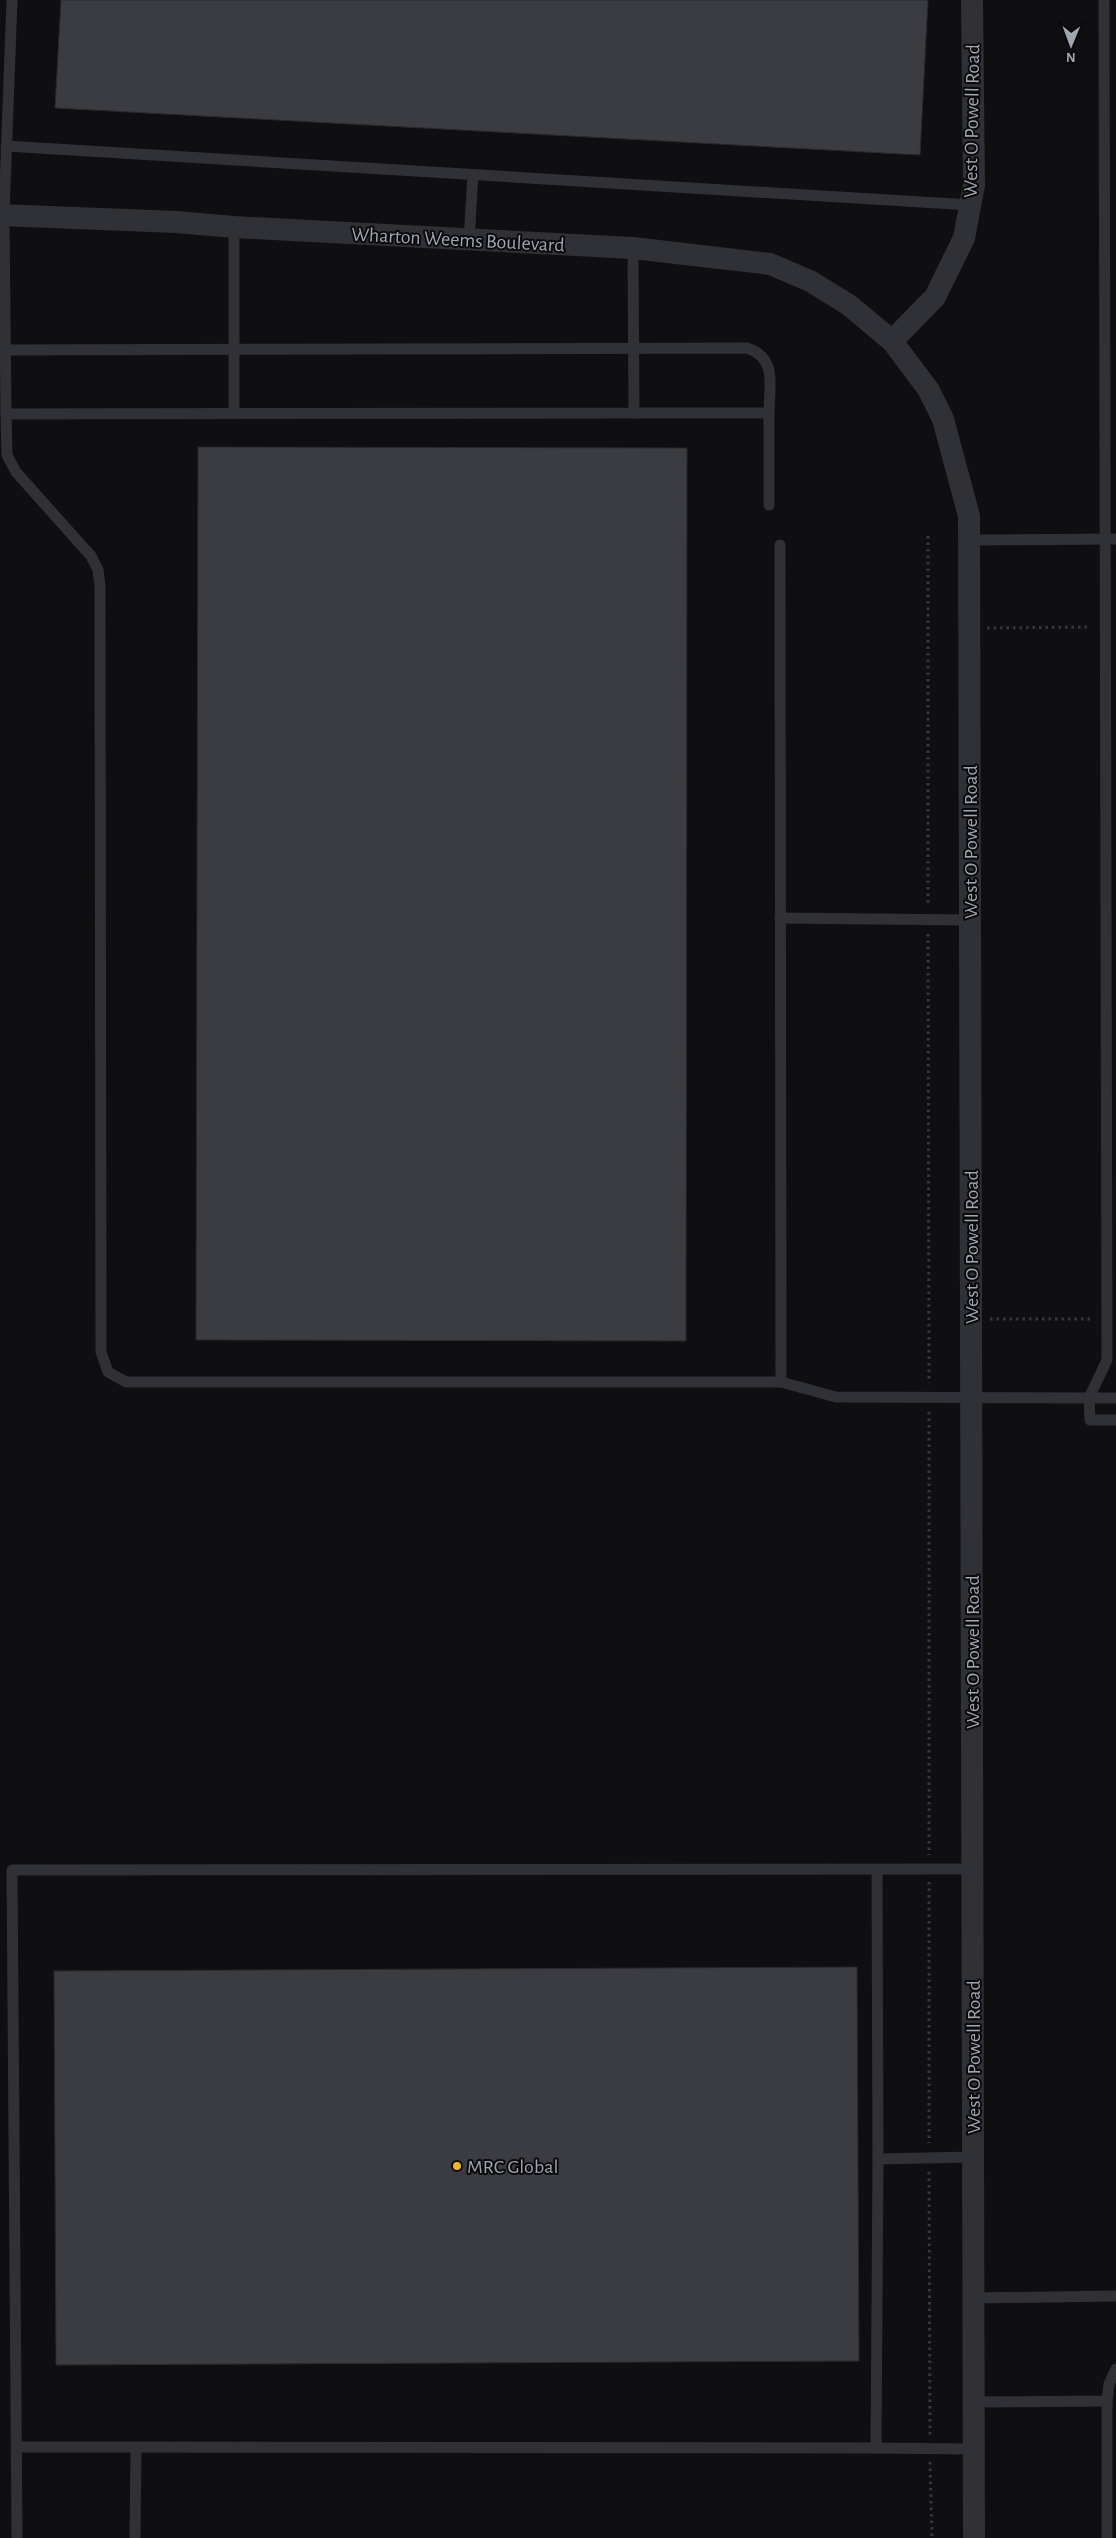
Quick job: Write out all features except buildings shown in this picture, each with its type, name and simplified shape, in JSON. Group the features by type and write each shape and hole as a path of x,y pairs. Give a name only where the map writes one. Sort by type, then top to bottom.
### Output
{"street":[{"name":"West O Powell Road","path":"972,0 974,185 964,238 935,297 892,341 928,389 943,419 969,516 972,2449 974,2538"},
{"name":"Wharton Weems Boulevard","path":"2,215 176,222 234,227 633,248 770,264 810,281 849,306 892,341"}],"lane":[{"path":"12,0 2,215 7,454 16,472 91,556 98,570 100,586 101,1352 108,1372 126,1382 781,1382 836,1397 1116,1398"},
{"path":"1104,0 1110,539 1104,626 1107,1360 1089,1398 1090,1420 1116,1420"},
{"path":"6,146 970,205"},
{"path":"469,240 473,175"},
{"path":"234,227 234,413"},
{"path":"633,248 634,413"},
{"path":"6,350 747,348 757,351 764,356 770,372 770,505"},
{"path":"6,414 769,413"},
{"path":"969,540 1110,539"},
{"path":"780,545 781,1382"},
{"path":"780,918 970,920"},
{"path":"18,2538 12,1870 972,1869"},
{"path":"876,2448 877,1870"},
{"path":"878,2159 973,2157"},
{"path":"972,2298 1116,2296"},
{"path":"1107,2538 1106,2401 1109,2384 1116,2369"},
{"path":"972,2402 1106,2401"},
{"path":"17,2447 972,2449"},
{"path":"135,2538 136,2447"}],"path":[{"path":"928,536 929,2158 932,2538"},
{"path":"969,628 1104,626"},
{"path":"971,1319 1107,1319"}],"place":[{"name":"MRC Global","path":"457,2166"}]}
